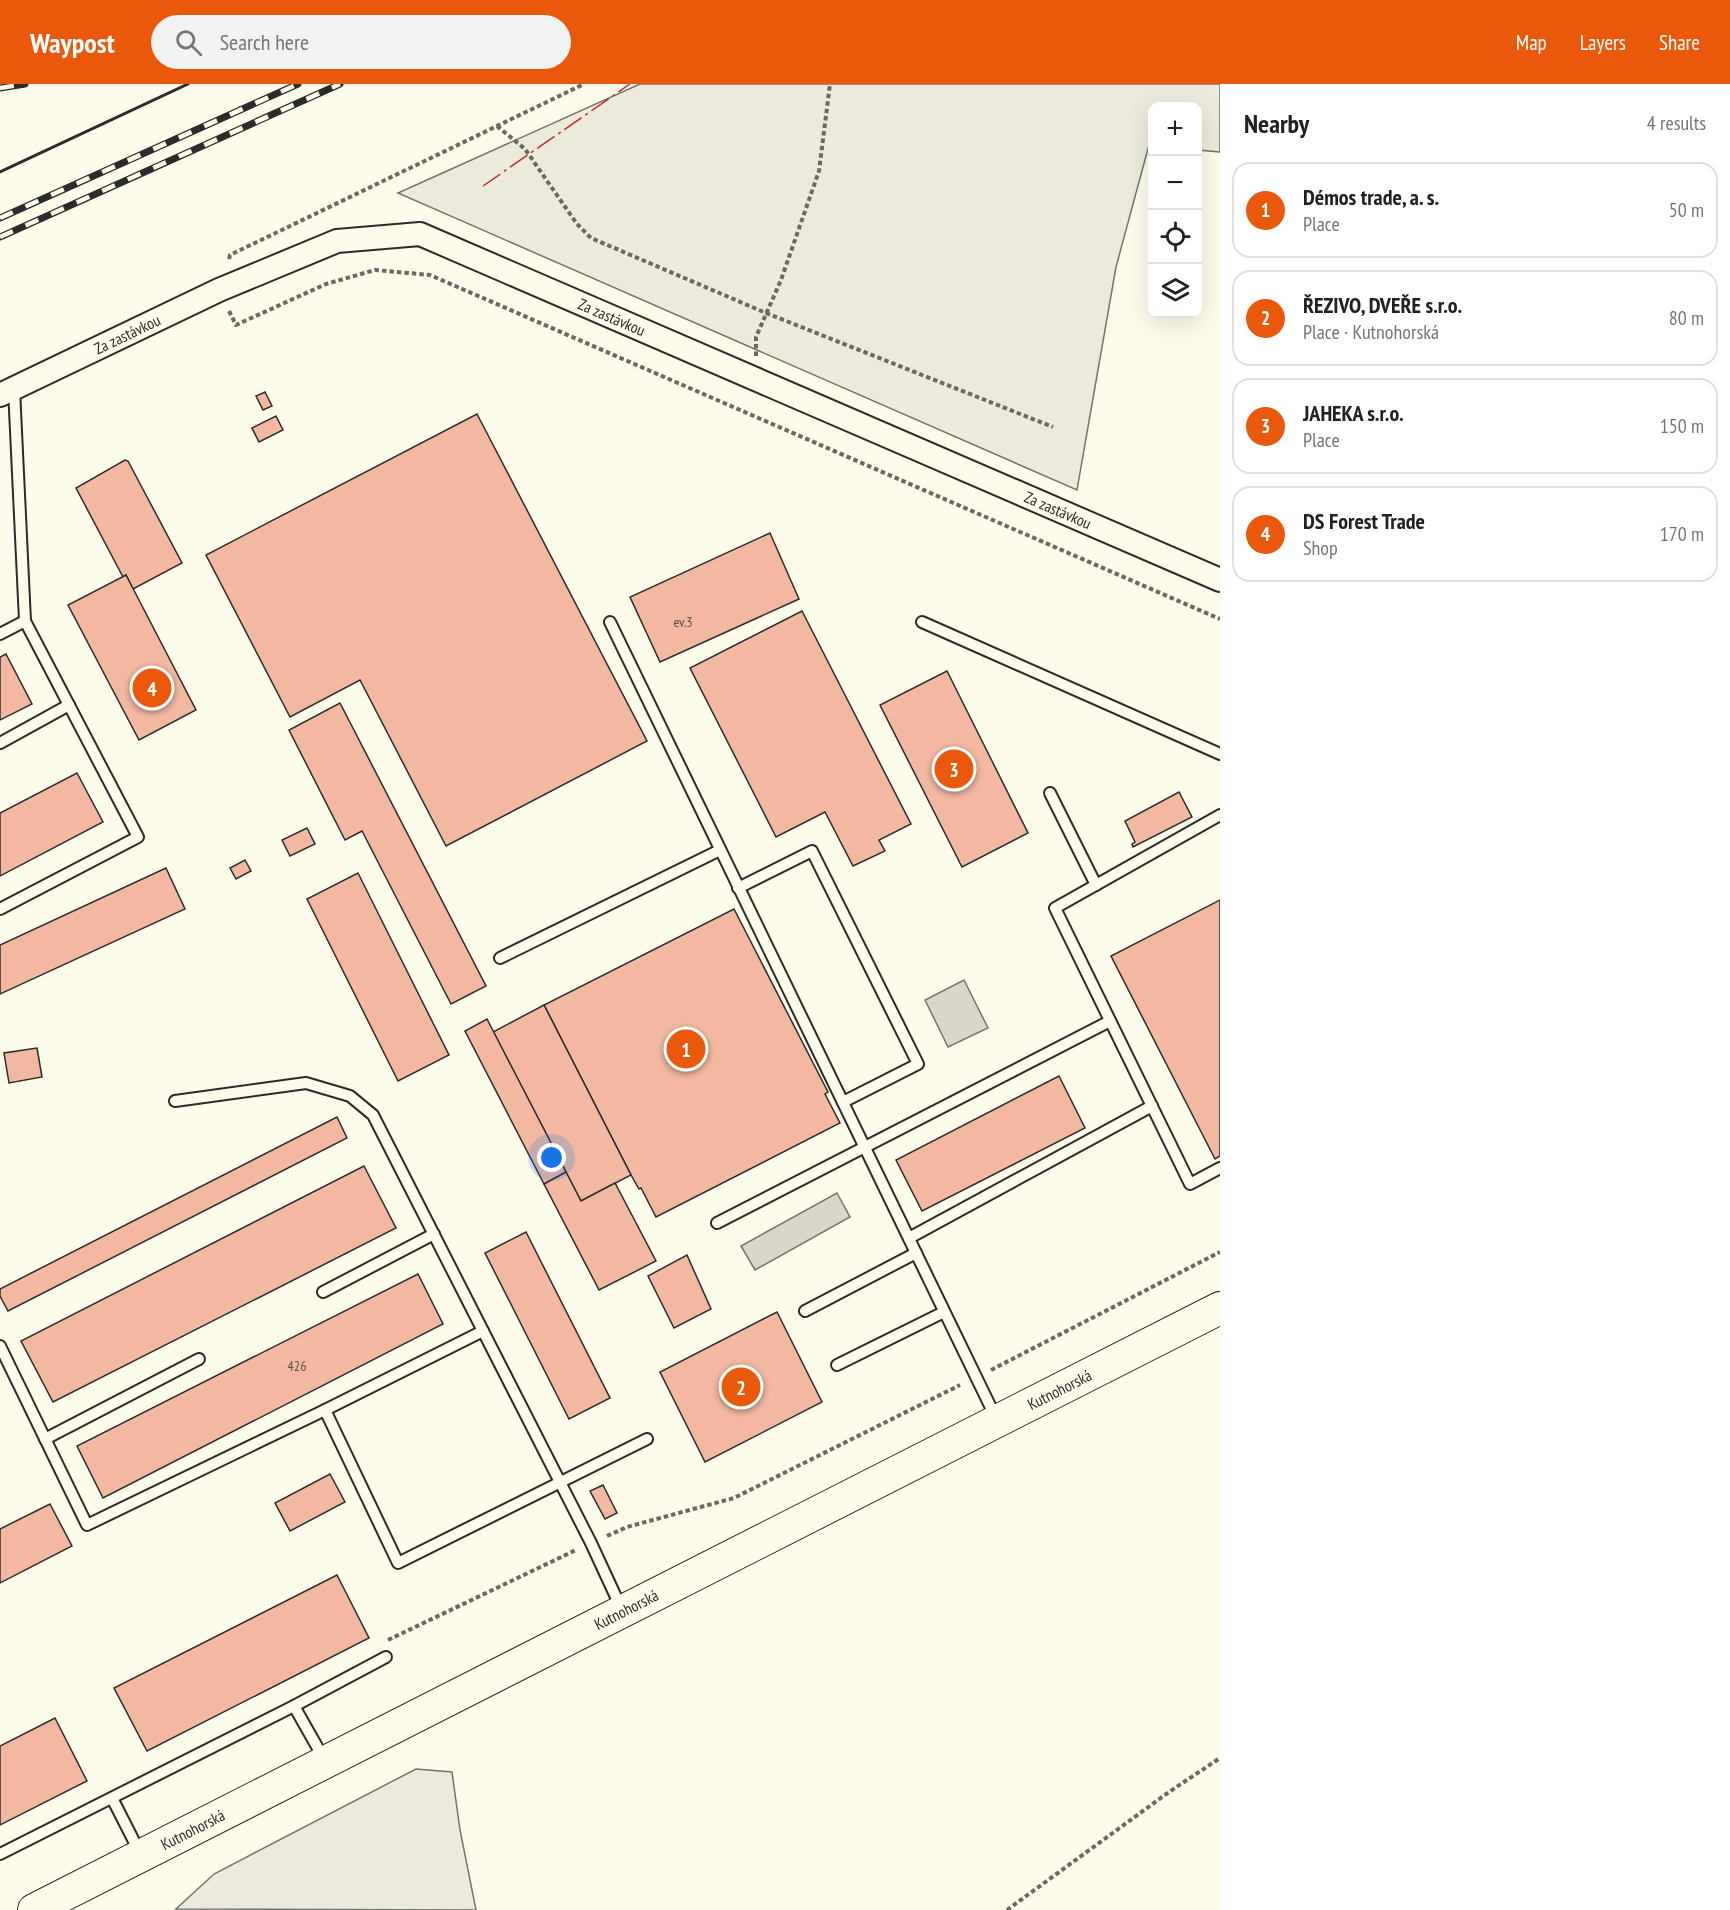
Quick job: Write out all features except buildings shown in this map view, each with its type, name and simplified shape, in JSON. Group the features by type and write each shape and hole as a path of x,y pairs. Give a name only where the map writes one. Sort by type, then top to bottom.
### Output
{"main road":[{"name":"Kutnohorská","path":"34,1910 1220,1308"}],"street":[{"name":"Za zastávkou","path":"7,392 219,290 338,241 420,234 1220,580"}],"lane":[{"path":"0,909 138,837 25,621 7,392"},
{"path":"0,634 25,621"},
{"path":"610,622 998,1421"},
{"path":"922,622 1220,754"},
{"path":"0,743 69,705"},
{"path":"1050,793 1096,885"},
{"path":"1220,815 1054,908 1190,1184 1220,1168"},
{"path":"500,958 720,850"},
{"path":"738,888 812,851 918,1064 843,1102"},
{"path":"717,1222 1110,1021"},
{"path":"175,1101 306,1083 350,1096 374,1115 591,1543 622,1612"},
{"path":"909,1238 1152,1106"},
{"path":"323,1292 434,1234"},
{"path":"805,1311 916,1253"},
{"path":"837,1365 944,1312"},
{"path":"0,1346 87,1525 483,1331"},
{"path":"45,1439 199,1359"},
{"path":"325,1410 398,1563 647,1439"},
{"path":"0,1854 294,1706 386,1657"},
{"path":"294,1706 325,1762"},
{"path":"112,1798 141,1856"}],"path":[{"path":"584,84 230,255 219,290 236,325 326,284 375,270 430,275 1220,619"},
{"path":"756,379 756,337 781,280 819,171 830,84"},
{"path":"497,126 525,149 577,224 591,238 766,313 1053,427"},
{"path":"386,1657 388,1639 627,1527 734,1498 1220,1252"},
{"path":"1007,1910 1169,1792 1220,1758"}],"shaded area":[{"path":"640,84 1220,84 1220,152 1202,150 1202,102 1148,102 1148,149 1116,267 1077,490 398,193"},
{"path":"964,980 988,1028 948,1047 925,1000"},
{"path":"837,1193 850,1217 755,1270 741,1246"},
{"path":"416,1769 452,1772 460,1830 476,1910 176,1909 214,1874"}],"railway":[{"path":"0,88 25,84"},
{"path":"0,218 298,84"},
{"path":"0,237 340,84"}],"wall":[{"path":"0,172 188,84"}],"power":[{"path":"483,186 630,84"}],"place":[{"name":"DS Forest Trade","path":"152,688"},
{"name":"JAHEKA s.r.o.","path":"954,769"},
{"name":"Démos trade, a. s.","path":"686,1049"},
{"name":"ŘEZIVO, DVEŘE s.r.o.","path":"741,1387"}]}
